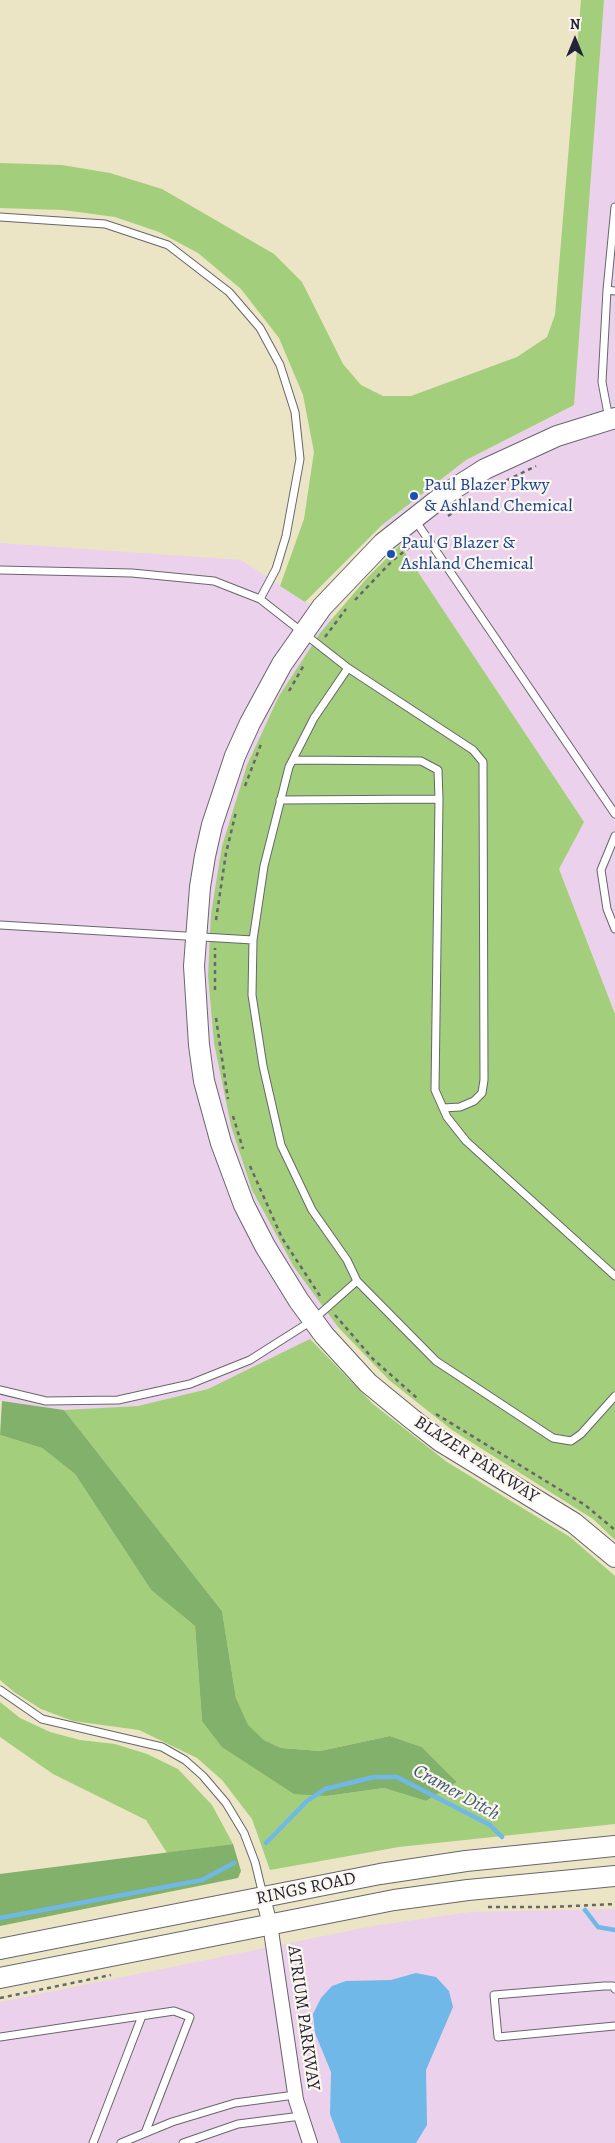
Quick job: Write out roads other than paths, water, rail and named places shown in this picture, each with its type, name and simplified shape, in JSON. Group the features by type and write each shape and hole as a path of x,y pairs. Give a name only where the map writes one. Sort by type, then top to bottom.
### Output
{"street":[{"name":"BLAZER PARKWAY","path":"612,419 557,436 485,469 413,518 382,543 344,581 322,607 311,640 282,664 258,707 225,783 205,856 195,938 194,992 204,1081 221,1143 244,1205 265,1246 313,1320 368,1383 440,1441 574,1523 615,1557"},
{"name":"RINGS ROAD","path":"0,1949 380,1874 466,1862 615,1846"},
{"name":"RINGS ROAD","path":"0,1978 394,1900 468,1890 615,1876"},
{"name":"ATRIUM PARKWAY","path":"263,1898 270,1924 296,2095 310,2143"}],"lane":[{"path":"612,419 602,382 607,290 613,248 615,207"},
{"path":"0,217 105,224 168,245 229,292 260,328 280,365 292,402 300,458 286,536 276,569 260,599"},
{"path":"607,290 615,291"},
{"path":"413,518 615,814"},
{"path":"0,570 132,573 214,581 260,599 348,668 472,750 483,762 484,1080 482,1093 474,1101 460,1107 442,1108"},
{"path":"348,668 314,718 293,760 280,800 264,866 253,940 252,995 263,1066 281,1145 312,1210 347,1260 357,1281 436,1361 553,1438 571,1442 581,1434 615,1396"},
{"path":"293,760 422,761 438,770 435,1090 442,1108 466,1141 615,1276"},
{"path":"280,800 439,799"},
{"path":"615,836 601,870 607,909 615,929"},
{"path":"0,926 253,940"},
{"path":"0,1390 46,1401 118,1400 190,1384 250,1360 313,1320 357,1281"},
{"path":"0,1690 42,1719 162,1747 185,1760 203,1776 226,1803 244,1833 255,1862 263,1898"},
{"path":"615,1989 613,1986 604,1986 494,1995 498,2037 615,2026"},
{"path":"0,2037 174,2011 190,2017 146,2133"},
{"path":"93,2143 142,2016"},
{"path":"121,2143 172,2122 235,2103 296,2095"},
{"path":"183,2143 238,2124 301,2116"}],"water":[{"path":"416,1973 436,1977 449,1991 453,2007 426,2070 427,2125 416,2143 341,2143 330,2114 331,2072 315,2033 313,2014 321,1998 332,1986 346,1981 391,1980"}],"waterway":[{"name":"Cramer Ditch","path":"266,1843 307,1801 325,1789 374,1777 397,1777 490,1825 502,1837"},
{"name":"Cramer Ditch","path":"0,1918 202,1880 234,1863"},
{"name":"Cramer Ditch","path":"585,1910 598,1927 615,1930"}],"place":[{"name":"Paul Blazer Pkwy & Ashland Chemical","path":"414,496"},
{"name":"Paul G Blazer & Ashland Chemical","path":"391,554"}]}
